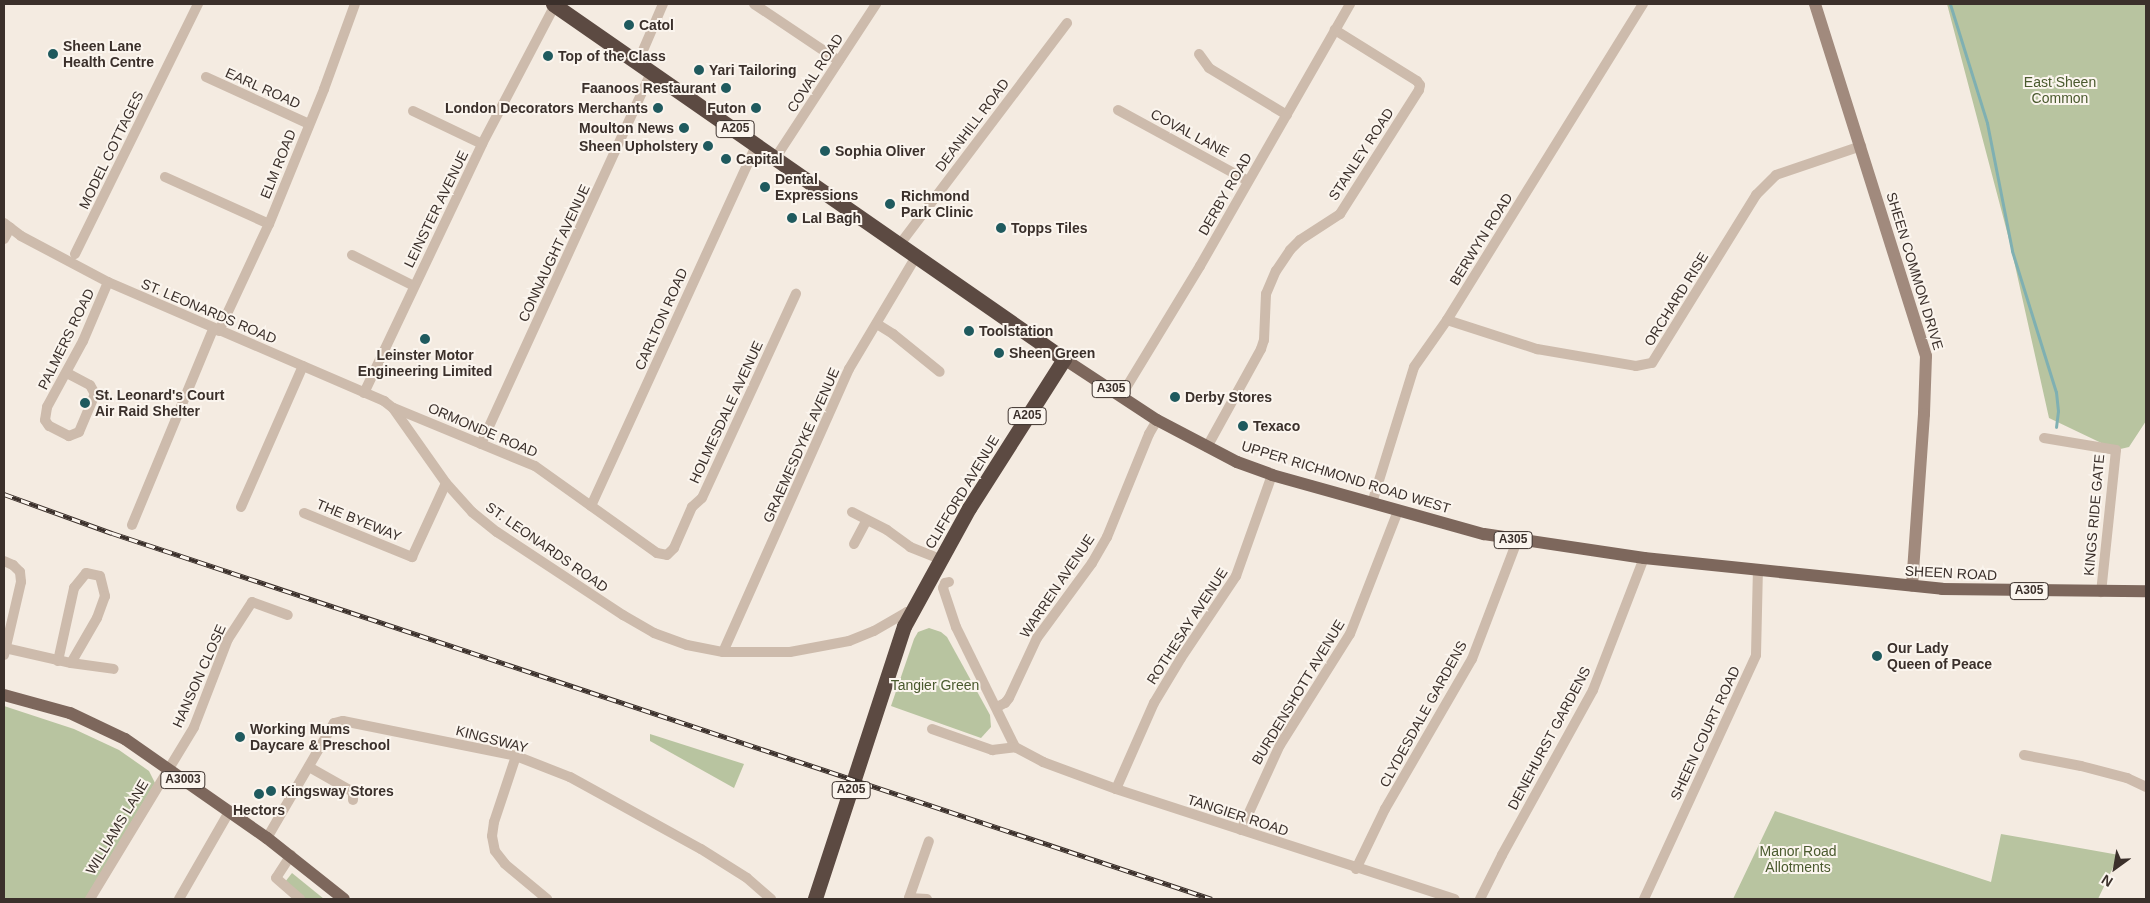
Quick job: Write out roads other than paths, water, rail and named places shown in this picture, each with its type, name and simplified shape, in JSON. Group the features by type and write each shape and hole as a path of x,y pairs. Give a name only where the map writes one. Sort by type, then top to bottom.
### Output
{"highway":[{"name":"UPPER RICHMOND ROAD WEST","path":"554,5 776,157 1064,359"},
{"name":"CLIFFORD AVENUE","path":"815,899 897,652 900,637 910,612 923,594 940,559 990,473 1064,359"},
{"name":"CLIFFORD AVENUE","path":"897,652 910,633 920,609 923,594"}],"main road":[{"name":"UPPER RICHMOND ROAD WEST","path":"1064,359 1157,420 1237,462 1272,475 1398,511 1516,541 1644,558 1785,573"},
{"name":"SHEEN ROAD","path":"1785,573 1973,591 2146,591"},
{"name":"A3003","path":"4,695 70,713 98,725 125,740 291,855 344,899"}],"street":[{"name":"MODEL COTTAGES","path":"76,254 198,4"},
{"name":"ELM ROAD","path":"132,525 216,330 269,224 355,4"},
{"path":"638,62 663,4"},
{"path":"754,4 839,60"},
{"name":"COVAL ROAD","path":"776,157 876,4"},
{"name":"DERBY ROAD","path":"1122,396 1200,266 1350,4"},
{"name":"BERWYN ROAD","path":"1372,503 1414,367 1447,320 1643,4"},
{"name":"SHEEN COMMON DRIVE","path":"1815,4 1926,356 1924,414 1912,586"},
{"name":"LEINSTER AVENUE","path":"364,393 482,144 554,5"},
{"name":"DEANHILL ROAD","path":"900,244 1067,23"},
{"name":"STANLEY ROAD","path":"1207,447 1261,349 1264,340 1266,294 1276,271 1290,250 1300,240 1340,214 1419,90 1420,85 1417,81 1335,30"},
{"path":"1199,54 1209,68 1286,115"},
{"name":"CONNAUGHT AVENUE","path":"481,444 651,73"},
{"name":"EARL ROAD","path":"206,77 309,124"},
{"name":"COVAL LANE","path":"1118,110 1248,181"},
{"name":"LEINSTER AVENUE","path":"413,111 482,144"},
{"name":"CARLTON ROAD","path":"591,506 757,144"},
{"name":"ORCHARD RISE","path":"1447,320 1537,349 1636,366 1652,363 1756,195 1776,175 1861,146"},
{"path":"165,177 269,224"},
{"path":"4,239 7,225"},
{"name":"ST. LEONARDS ROAD","path":"7,225 21,236 108,282 303,366 393,408 446,483 472,512 497,532 623,616 662,636 687,645 723,652 790,652 849,641 874,631 897,616 910,612"},
{"name":"GRAEMESDYKE AVENUE","path":"723,652 849,369 917,255"},
{"name":"LEINSTER AVENUE","path":"352,256 414,286"},
{"name":"PALMERS ROAD","path":"67,373 90,385 95,394 79,432 69,436 49,426 45,420 47,407 67,373 108,282"},
{"name":"HOLMESDALE AVENUE","path":"656,553 667,554 674,548 692,507 702,498 796,294"},
{"path":"877,324 893,334 940,372"},
{"path":"241,508 303,366"},
{"name":"ORMONDE ROAD","path":"393,408 535,466 656,553"},
{"name":"WARREN AVENUE","path":"997,707 1006,703 1010,698 1037,638 1092,563 1106,537 1149,434 1157,420"},
{"name":"KINGS RIDE GATE","path":"2044,438 2116,450 2101,592"},
{"name":"ROTHESAY AVENUE","path":"1116,789 1154,703 1181,658 1236,576 1272,475"},
{"name":"THE BYEWAY","path":"304,513 412,557 446,483"},
{"name":"BURDENSHOTT AVENUE","path":"1241,830 1280,746 1350,634 1398,511"},
{"path":"852,512 887,530 910,547 940,559"},
{"path":"854,544 867,520"},
{"name":"CLYDESDALE GARDENS","path":"1356,868 1385,809 1472,659 1516,541"},
{"name":"DENEHURST GARDENS","path":"1480,899 1502,854 1593,690 1644,558"},
{"path":"4,561 13,565 20,572 21,582 4,652 114,669"},
{"name":"SHEEN COURT ROAD","path":"1644,899 1756,655 1758,570"},
{"path":"58,661 74,588 86,573 100,576 105,596 97,618 71,663"},
{"path":"932,729 992,750 1015,747 956,627 943,588 943,585 950,582"},
{"name":"HANSON CLOSE","path":"167,768 194,726 228,639 252,602 288,615"},
{"name":"KINGSWAY","path":"267,838 334,723 343,721 516,756 570,777 636,812 747,878 771,899"},
{"name":"TANGIER ROAD","path":"1015,747 1043,762 1116,789 1455,899"},
{"path":"2024,755 2081,766 2127,778 2146,787"},
{"path":"516,756 494,822 492,836 495,852 505,864 547,899"},
{"path":"309,767 353,792 353,800"},
{"name":"WILLIAMS LANE","path":"90,899 167,768"},
{"path":"179,899 229,812"},
{"path":"926,899 909,898 929,840"},
{"path":"291,855 276,878 300,899"}],"waterway":[{"path":"1950,4 1987,123 2012,251 2056,392 2058,411 2056,427"}],"railway":[{"path":"4,494 112,533 1212,899"}],"place":[{"name":"Catol","path":"629,25"},
{"name":"Sheen Lane Health Centre","path":"53,54"},
{"name":"Top of the Class","path":"548,56"},
{"name":"Yari Tailoring","path":"699,70"},
{"name":"Faanoos Restaurant","path":"726,88"},
{"name":"London Decorators Merchants","path":"658,108"},
{"name":"Futon","path":"756,108"},
{"name":"Moulton News","path":"684,128"},
{"name":"Sheen Upholstery","path":"708,146"},
{"name":"Sophia Oliver","path":"825,151"},
{"name":"Capital","path":"726,159"},
{"name":"Dental Expressions","path":"765,187"},
{"name":"Richmond Park Clinic","path":"890,204"},
{"name":"Lal Bagh","path":"792,218"},
{"name":"Topps Tiles","path":"1001,228"},
{"name":"Toolstation","path":"969,331"},
{"name":"Leinster Motor Engineering Limited","path":"425,339"},
{"name":"Sheen Green","path":"999,353"},
{"name":"Derby Stores","path":"1175,397"},
{"name":"St. Leonard's Court Air Raid Shelter","path":"85,403"},
{"name":"Texaco","path":"1243,426"},
{"name":"Our Lady Queen of Peace","path":"1877,656"},
{"name":"Working Mums Daycare & Preschool","path":"240,737"},
{"name":"Kingsway Stores","path":"271,791"},
{"name":"Hectors","path":"259,794"}],"park label":[{"name":"East Sheen Common","path":"2060,90"},
{"name":"Tangier Green","path":"935,685"},
{"name":"Manor Road Allotments","path":"1798,860"}]}
